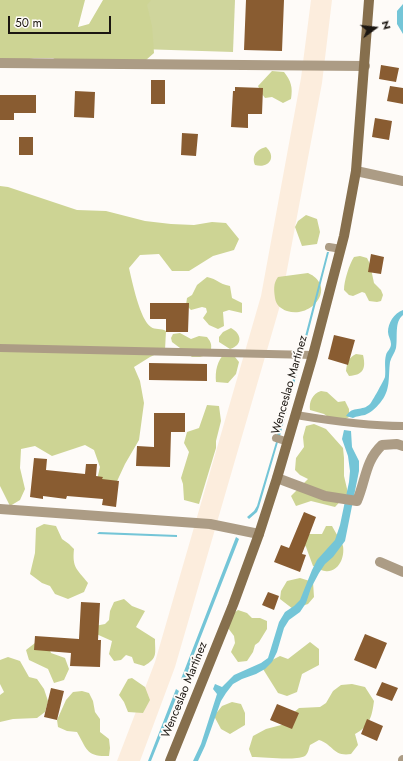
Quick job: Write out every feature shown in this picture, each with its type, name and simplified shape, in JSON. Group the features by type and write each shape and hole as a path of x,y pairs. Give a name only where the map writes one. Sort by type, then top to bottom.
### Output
{"main road":[{"name":"Wenceslao Martínez","path":"170,761 233,605 278,478 341,249 356,171 370,0"}],"street":[{"path":"0,63 365,66"},
{"path":"356,171 403,182"},
{"path":"278,478 325,496 357,501 362,488 366,469 374,453 382,445 397,444 403,446"},
{"path":"0,509 210,524 259,534"},
{"path":"380,562 403,572"}],"lane":[{"path":"329,246 341,249"},
{"path":"0,348 313,354"},
{"path":"296,415 342,423 373,426 403,426"},
{"path":"276,438 288,442"}],"shaded area":[{"path":"311,0 332,0 322,83 281,302 175,667 140,761 117,761 155,662 261,296 301,78"}],"green space":[{"path":"0,0 85,0 78,27 89,24 103,0 151,0 147,5 152,26 154,53 138,67 67,67 53,58 34,58 0,65"},
{"path":"141,0 235,0 233,52 140,49"},
{"path":"272,71 284,72 291,84 291,99 283,103 272,97 265,98 258,86"},
{"path":"266,147 271,155 270,161 268,164 260,166 255,165 254,158 256,153 260,149"},
{"path":"0,186 8,187 77,210 106,211 145,221 171,224 194,225 212,222 226,223 239,239 234,250 213,256 189,271 172,271 159,254 140,255 129,268 143,317 151,327 166,331 165,350 134,367 140,381 144,403 139,440 125,464 112,492 96,484 100,467 94,450 85,445 52,456 35,446 21,449 20,468 25,489 20,500 10,506 0,486"},
{"path":"306,215 317,219 320,232 317,244 302,246 295,227 298,221"},
{"path":"360,256 367,258 370,264 374,283 381,290 383,295 381,301 369,301 365,293 362,292 353,296 349,295 344,290 352,260 354,257"},
{"path":"308,273 316,279 321,286 321,293 318,300 313,306 297,312 287,311 281,308 276,303 274,292 278,277"},
{"path":"207,277 230,286 232,298 242,303 242,313 229,310 223,312 224,326 218,329 209,325 203,318 207,312 206,308 202,307 191,310 186,305 187,298 192,295 197,285"},
{"path":"231,328 235,330 240,339 237,345 230,349 219,342 219,337 223,332"},
{"path":"180,333 191,339 199,336 207,337 211,345 210,354 200,357 192,357 172,342 171,338 173,334"},
{"path":"231,352 239,362 236,374 228,383 216,382 216,370 220,359 225,353"},
{"path":"356,354 363,355 364,367 358,374 349,376 346,371 347,363 351,357"},
{"path":"321,391 327,392 338,402 345,401 349,409 349,417 344,420 331,419 324,414 310,410 312,399 315,394"},
{"path":"207,405 219,406 221,421 216,441 216,448 199,504 184,500 181,478 189,452 184,443 187,432 199,428"},
{"path":"314,424 326,429 343,448 344,476 348,493 335,507 311,501 296,506 291,496 308,479 300,475 295,470 296,458 304,447 303,437 306,426"},
{"path":"44,524 56,526 62,539 74,549 76,568 88,583 84,592 68,599 55,594 50,586 42,583 30,574 35,553 36,528"},
{"path":"326,526 332,526 343,546 343,555 340,564 334,570 330,571 325,571 313,566 303,543 305,534 322,534"},
{"path":"300,578 313,582 314,597 308,604 293,609 280,599 281,591 287,581"},
{"path":"124,599 132,606 145,611 136,627 155,639 154,658 144,666 134,663 132,657 126,655 121,660 114,661 109,654 112,641 94,633 95,626 105,624 109,620 110,611 114,602"},
{"path":"238,610 247,613 252,618 260,618 267,621 267,629 259,642 255,645 253,652 247,661 238,662 231,652 235,643 234,636 228,628 227,618"},
{"path":"310,642 319,649 319,665 302,674 297,692 287,696 278,693 263,669 266,663 280,656 288,659"},
{"path":"35,643 49,647 51,653 65,658 69,669 64,680 54,683 48,669 29,660 26,650"},
{"path":"8,657 20,661 29,677 37,679 44,689 48,701 45,712 37,718 13,719 0,722 0,695 4,692 0,684 0,660"},
{"path":"132,678 145,687 150,700 143,713 128,712 119,695 128,679"},
{"path":"352,684 365,687 374,701 367,724 355,734 358,745 351,754 340,754 319,740 310,745 305,756 287,759 252,757 249,749 253,736 266,729 285,724 291,715 299,708 320,707 326,703 333,691 341,685"},
{"path":"82,691 89,693 93,701 95,712 100,719 100,732 109,739 109,756 101,756 91,753 85,747 77,732 67,731 58,727 57,720 66,700 73,692"},
{"path":"232,702 241,704 245,713 245,725 230,734 221,729 214,716 222,706"}],"water":[{"path":"403,4 403,34 397,24 397,11"},
{"path":"327,252 329,252 304,349 302,348"},
{"path":"403,310 403,315 397,326 396,348 390,362 388,384 384,398 377,407 365,415 353,418 346,416 355,409 364,408 370,404 385,377 385,360 387,352 391,346 388,335 389,325 394,316"},
{"path":"299,358 301,358 280,436 277,435"},
{"path":"344,430 351,431 352,447 359,461 359,471 345,541 319,573 311,588 306,603 300,612 289,620 284,628 277,652 272,662 265,669 233,684 226,693 221,701 198,761 193,761 201,744 217,694 213,689 215,684 222,687 234,675 261,663 268,658 279,622 285,612 300,600 317,560 335,540 340,525 350,471 348,456 342,439"},
{"path":"276,442 278,442 259,507 257,512 249,519 247,517 257,506"},
{"path":"99,532 177,535 177,537 97,534"},
{"path":"236,537 239,539 189,667 193,673 184,681 181,679"},
{"path":"176,689 179,691 151,761 148,761"}],"building":[{"path":"246,0 284,0 282,51 244,50"},
{"path":"381,65 399,68 396,82 379,79"},
{"path":"151,80 165,80 165,104 151,104"},
{"path":"390,86 403,88 403,104 387,101"},
{"path":"235,87 263,88 262,114 248,114 248,128 231,127 233,91 235,91"},
{"path":"75,91 95,92 94,118 74,117"},
{"path":"0,95 36,95 36,113 14,113 14,120 0,120"},
{"path":"375,118 392,121 389,140 372,137"},
{"path":"182,133 198,134 196,156 181,155"},
{"path":"19,137 33,137 33,155 19,155"},
{"path":"371,254 384,257 381,274 368,272"},
{"path":"150,303 189,303 188,332 166,332 166,319 150,319"},
{"path":"334,335 355,340 348,365 328,359"},
{"path":"149,363 207,364 207,381 149,380"},
{"path":"154,413 185,413 185,432 171,432 170,467 136,466 137,446 154,447"},
{"path":"34,458 47,459 46,470 85,474 86,464 97,464 96,476 103,477 102,479 119,481 116,507 102,505 103,499 67,496 66,499 43,496 43,499 30,497"},
{"path":"304,512 316,517 302,554 306,555 300,572 274,562 281,545 289,548"},
{"path":"268,592 279,596 274,610 262,605"},
{"path":"81,602 100,603 98,640 101,640 100,667 70,666 71,653 34,650 35,636 79,639"},
{"path":"365,634 387,643 376,669 354,660"},
{"path":"382,682 398,688 392,701 376,695"},
{"path":"51,688 64,691 57,720 44,717"},
{"path":"277,704 299,713 292,729 270,720"},
{"path":"367,719 383,726 377,741 361,734"}]}
